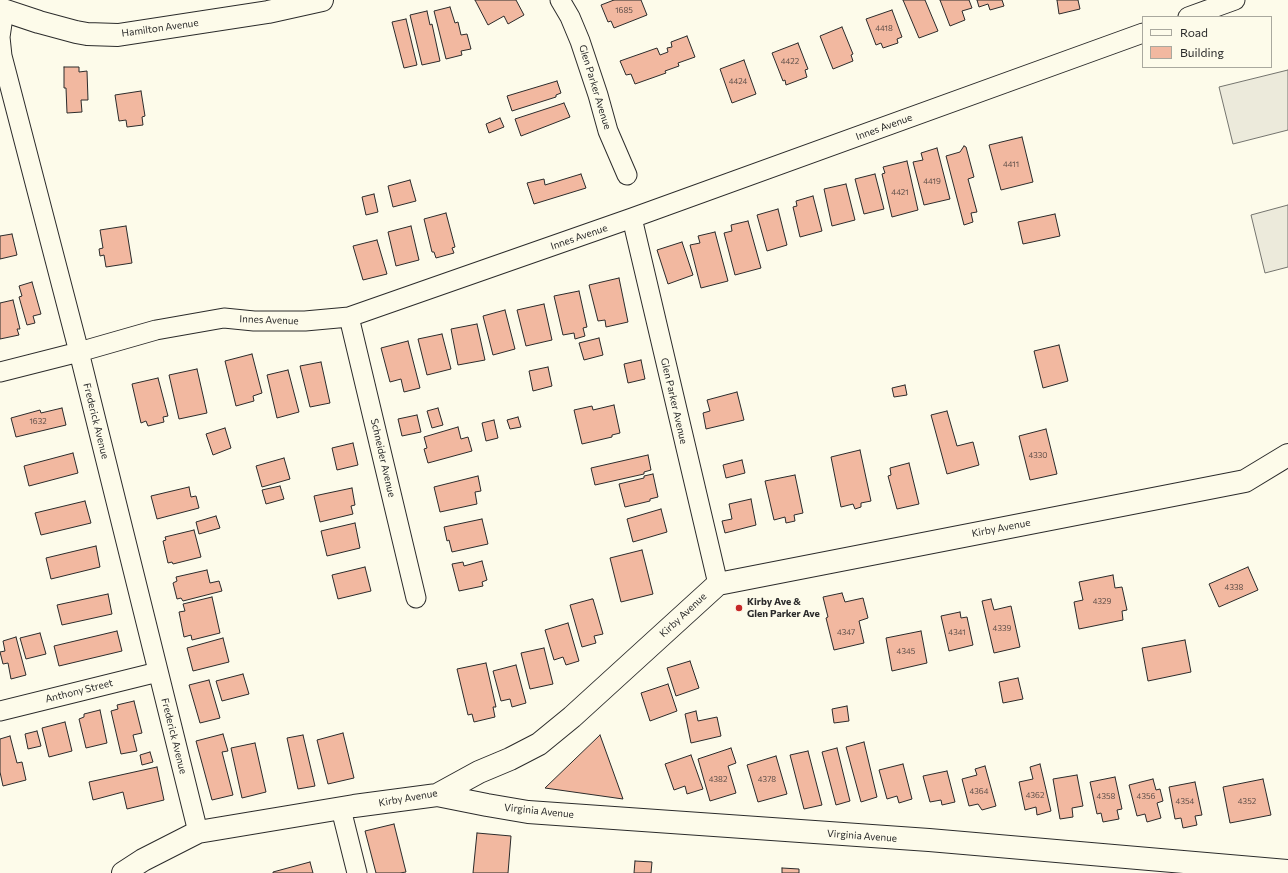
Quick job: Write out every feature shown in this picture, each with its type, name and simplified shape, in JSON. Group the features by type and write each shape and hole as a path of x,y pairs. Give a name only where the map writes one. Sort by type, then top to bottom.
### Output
{"street":[{"name":"Hamilton Avenue","path":"2,10 76,32 87,34 118,34 268,12 322,0"},
{"name":"Glen Parker Avenue","path":"560,0 570,17 580,41 608,131 627,176"},
{"path":"1191,16 1235,0"},
{"name":"Frederick Avenue","path":"2,10 0,36 2,56 79,352 198,832"},
{"name":"Innes Avenue","path":"0,372 79,352 156,330 224,318 254,321 305,321 349,317 632,218 1142,33"},
{"name":"Glen Parker Avenue","path":"632,218 718,584"},
{"name":"Schneider Avenue","path":"349,317 416,598"},
{"name":"Kirby Avenue","path":"123,873 143,860 198,832 437,795 479,772 510,759 539,744 572,717 718,584 1245,481 1288,455"},
{"name":"Anthony Street","path":"0,710 158,672"},
{"name":"Virginia Avenue","path":"437,795 528,812 929,840 1288,871"},
{"path":"342,809 357,873"}],"shaded area":[{"path":"1288,70 1288,130 1233,144 1219,87"},
{"path":"1288,205 1288,267 1265,273 1251,215"}],"building":[{"path":"475,0 516,0 524,15 508,24 504,16 488,25"},
{"path":"614,0 641,0 647,15 614,28 611,21 608,22 601,5"},
{"path":"903,0 925,0 938,31 919,38"},
{"path":"940,0 969,0 972,8 962,11 965,20 950,26"},
{"path":"977,0 1002,0 1004,6 990,10 988,4 979,7"},
{"path":"1057,0 1078,0 1080,9 1059,14"},
{"path":"450,7 455,23 458,22 461,35 467,34 471,49 461,51 462,55 446,59 434,11"},
{"path":"892,10 902,37 897,39 898,43 883,48 881,43 876,45 866,19"},
{"path":"427,11 430,25 432,24 440,61 422,65 410,15"},
{"path":"406,19 417,65 404,68 392,22"},
{"path":"842,27 853,54 851,55 853,61 833,69 820,36"},
{"path":"687,36 695,57 678,63 679,66 665,71 666,73 635,84 631,74 626,75 620,61 657,48 660,55 668,52 667,48 672,47 671,42"},
{"path":"798,43 808,69 805,70 807,77 786,85 772,53"},
{"path":"744,60 756,94 732,103 720,69"},
{"path":"64,67 79,67 79,72 87,71 88,100 81,100 82,112 67,113 66,88 64,88"},
{"path":"557,81 561,93 556,95 556,97 512,111 507,96"},
{"path":"141,91 145,116 142,117 143,125 127,127 126,120 119,121 115,95"},
{"path":"564,103 570,117 521,136 515,119"},
{"path":"500,118 504,127 489,133 486,124"},
{"path":"1022,137 1033,182 1001,190 989,145"},
{"path":"964,146 966,147 974,177 968,179 977,212 971,213 973,222 964,225 946,156 960,152"},
{"path":"937,148 950,199 924,205 913,162 923,160 921,153"},
{"path":"907,161 918,210 892,217 882,174 885,173 883,167"},
{"path":"581,174 586,188 534,204 527,183 544,179 545,185"},
{"path":"875,174 884,209 864,214 855,179"},
{"path":"410,180 416,201 393,207 388,186"},
{"path":"846,184 855,220 832,226 824,189"},
{"path":"374,194 378,212 366,215 362,197"},
{"path":"813,196 822,231 800,237 793,207 797,206 796,201"},
{"path":"778,209 787,245 767,251 757,215"},
{"path":"446,213 455,247 452,248 454,253 436,258 434,252 432,252 424,219"},
{"path":"1055,214 1060,236 1023,244 1018,222"},
{"path":"748,221 761,268 735,275 724,233 732,231 731,225"},
{"path":"126,226 132,263 106,267 104,255 100,256 99,249 103,248 100,230"},
{"path":"411,226 419,260 396,266 388,232"},
{"path":"715,232 728,281 701,288 690,245 700,243 698,236"},
{"path":"12,234 17,255 0,259 0,236"},
{"path":"377,240 387,274 363,280 353,246"},
{"path":"682,242 693,275 668,284 657,250"},
{"path":"619,278 628,322 606,327 605,320 598,321 589,285"},
{"path":"32,282 41,314 33,316 35,323 27,325 19,297 22,296 19,286"},
{"path":"579,291 587,327 583,328 585,336 575,339 574,333 563,335 554,296"},
{"path":"13,300 20,329 17,329 19,335 0,339 0,303"},
{"path":"544,304 552,340 526,346 517,310"},
{"path":"505,310 515,349 493,355 483,316"},
{"path":"477,324 485,360 458,365 451,329"},
{"path":"442,334 451,369 427,375 418,339"},
{"path":"599,338 603,355 584,360 579,343"},
{"path":"408,341 420,388 404,392 401,379 390,382 381,348"},
{"path":"1059,345 1068,381 1043,388 1034,351"},
{"path":"252,354 262,393 253,396 254,401 236,406 225,361"},
{"path":"641,360 645,379 628,383 624,364"},
{"path":"321,362 330,403 310,407 300,366"},
{"path":"548,367 552,386 533,391 529,371"},
{"path":"197,369 207,413 179,419 169,375"},
{"path":"288,370 299,412 277,418 267,375"},
{"path":"158,378 168,416 163,417 164,422 148,426 146,421 141,423 132,384"},
{"path":"905,385 907,395 894,397 892,388"},
{"path":"737,392 744,420 706,429 703,413 710,411 707,400"},
{"path":"614,405 620,433 612,435 612,437 582,444 574,410 592,406 593,410"},
{"path":"62,408 66,425 16,437 11,418 40,410 41,413"},
{"path":"438,408 443,425 432,428 427,411"},
{"path":"947,411 957,446 973,442 979,465 947,474 931,415"},
{"path":"417,415 421,432 402,436 398,419"},
{"path":"518,417 521,427 510,429 507,420"},
{"path":"494,420 498,438 486,441 482,423"},
{"path":"458,427 461,439 468,437 472,451 428,463 424,449 427,448 424,437"},
{"path":"225,428 231,448 213,455 206,434"},
{"path":"1046,429 1057,474 1030,480 1019,436"},
{"path":"353,443 358,465 337,470 332,448"},
{"path":"860,450 871,501 861,503 861,507 855,509 853,504 841,507 831,457"},
{"path":"73,453 78,473 29,486 24,466"},
{"path":"648,455 651,470 644,472 644,474 595,485 591,468"},
{"path":"284,458 290,479 262,487 256,466"},
{"path":"742,460 745,473 726,478 723,465"},
{"path":"909,463 919,504 897,509 888,476 891,475 890,468"},
{"path":"653,474 658,497 650,499 650,501 625,507 619,484 644,478 644,476"},
{"path":"795,475 803,513 794,515 795,521 786,523 785,517 774,520 765,481"},
{"path":"478,476 481,491 475,492 477,504 440,512 434,487"},
{"path":"280,486 284,499 266,504 262,490"},
{"path":"189,487 191,497 196,496 199,508 157,519 151,496"},
{"path":"352,488 355,505 351,506 353,514 320,522 314,496"},
{"path":"751,499 756,525 725,533 722,521 732,519 729,504"},
{"path":"85,501 91,523 41,535 35,513"},
{"path":"661,509 667,532 633,542 627,519"},
{"path":"216,516 220,528 199,534 196,522"},
{"path":"482,519 488,544 452,552 449,540 447,541 444,527"},
{"path":"355,523 360,548 327,556 321,531"},
{"path":"194,530 201,557 173,564 172,562 168,563 163,541 166,540 165,537"},
{"path":"96,546 100,567 51,579 46,558"},
{"path":"642,550 653,594 621,602 610,558"},
{"path":"482,561 487,580 482,582 483,586 459,591 452,564 463,562 464,566"},
{"path":"365,567 371,591 338,599 332,575"},
{"path":"1248,567 1258,590 1219,607 1209,584"},
{"path":"207,570 210,583 219,581 222,591 183,601 181,598 177,599 173,583 177,581 176,577"},
{"path":"1113,575 1115,588 1122,587 1127,610 1122,611 1123,620 1079,629 1074,602 1083,600 1079,582"},
{"path":"842,593 845,602 863,598 868,618 859,621 864,643 834,650 826,618 828,617 823,597"},
{"path":"108,594 112,614 62,625 57,605"},
{"path":"212,597 220,633 192,640 191,635 184,637 179,612 185,611 183,604"},
{"path":"593,599 603,634 594,636 596,643 582,647 570,605"},
{"path":"991,599 994,610 1011,606 1020,647 994,653 982,601"},
{"path":"960,612 961,618 967,617 973,645 949,651 941,616"},
{"path":"568,623 579,661 566,665 563,657 554,660 545,630"},
{"path":"117,631 122,651 59,666 54,646"},
{"path":"921,631 927,663 892,671 886,638"},
{"path":"40,633 46,654 26,659 20,638"},
{"path":"16,637 26,675 11,679 8,663 3,664 0,652 5,651 3,641"},
{"path":"223,638 229,662 193,671 187,648"},
{"path":"1185,640 1191,672 1148,681 1142,648"},
{"path":"544,648 553,684 530,689 521,653"},
{"path":"690,661 699,688 676,696 667,668"},
{"path":"486,663 496,707 493,707 495,717 474,722 472,714 468,715 457,669"},
{"path":"516,665 526,703 512,707 510,699 501,701 493,671"},
{"path":"243,674 249,694 222,701 216,681"},
{"path":"1018,678 1023,699 1003,703 999,682"},
{"path":"209,680 220,718 200,723 189,685"},
{"path":"668,684 677,711 650,721 641,693"},
{"path":"134,701 142,733 133,735 137,751 121,754 111,711 118,709 117,705"},
{"path":"847,706 849,721 834,723 832,709"},
{"path":"100,710 107,743 86,748 79,719 84,717 84,714"},
{"path":"696,711 698,721 717,717 721,736 691,743 685,714"},
{"path":"65,722 72,751 49,757 42,728"},
{"path":"37,731 41,746 28,749 25,734"},
{"path":"343,733 354,778 328,784 317,740"},
{"path":"223,734 228,751 222,752 233,795 212,800 196,741"},
{"path":"303,735 315,786 298,789 287,738"},
{"path":"600,735 623,799 545,788"},
{"path":"10,736 17,763 22,762 26,780 3,786 0,772 0,739"},
{"path":"864,742 877,797 861,802 846,747"},
{"path":"255,743 266,792 242,798 231,748"},
{"path":"731,748 736,763 728,766 736,793 710,801 698,759"},
{"path":"837,748 850,801 836,805 822,752"},
{"path":"808,751 822,805 804,809 790,755"},
{"path":"150,752 153,762 142,765 140,755"},
{"path":"691,755 703,789 687,794 685,786 674,790 665,764"},
{"path":"776,756 787,794 758,802 747,765"},
{"path":"903,764 912,799 899,803 897,796 887,799 879,770"},
{"path":"1040,764 1051,811 1037,815 1036,807 1025,810 1019,782 1033,779 1030,767"},
{"path":"985,766 996,806 982,810 978,804 969,806 962,779 977,775 975,769"},
{"path":"157,767 164,800 127,809 123,792 93,800 89,782"},
{"path":"947,771 955,802 942,805 941,800 930,802 923,776"},
{"path":"1077,775 1083,806 1072,808 1073,817 1060,819 1053,779"},
{"path":"1115,777 1122,809 1117,810 1119,819 1103,822 1101,813 1097,814 1090,782"},
{"path":"1153,779 1156,790 1160,789 1163,801 1157,803 1161,818 1147,822 1145,814 1137,816 1129,785"},
{"path":"1263,779 1271,815 1230,823 1223,787"},
{"path":"1195,782 1202,815 1195,816 1197,825 1183,828 1181,818 1175,819 1169,787"},
{"path":"394,824 406,872 376,873 365,831"},
{"path":"477,833 511,836 508,873 473,873"},
{"path":"635,861 652,862 651,873 634,873"},
{"path":"310,862 313,873 273,873 273,872"},
{"path":"782,868 799,869 799,873 782,873"}],"place":[{"name":"Kirby Ave & Glen Parker Ave","path":"739,608"}]}
